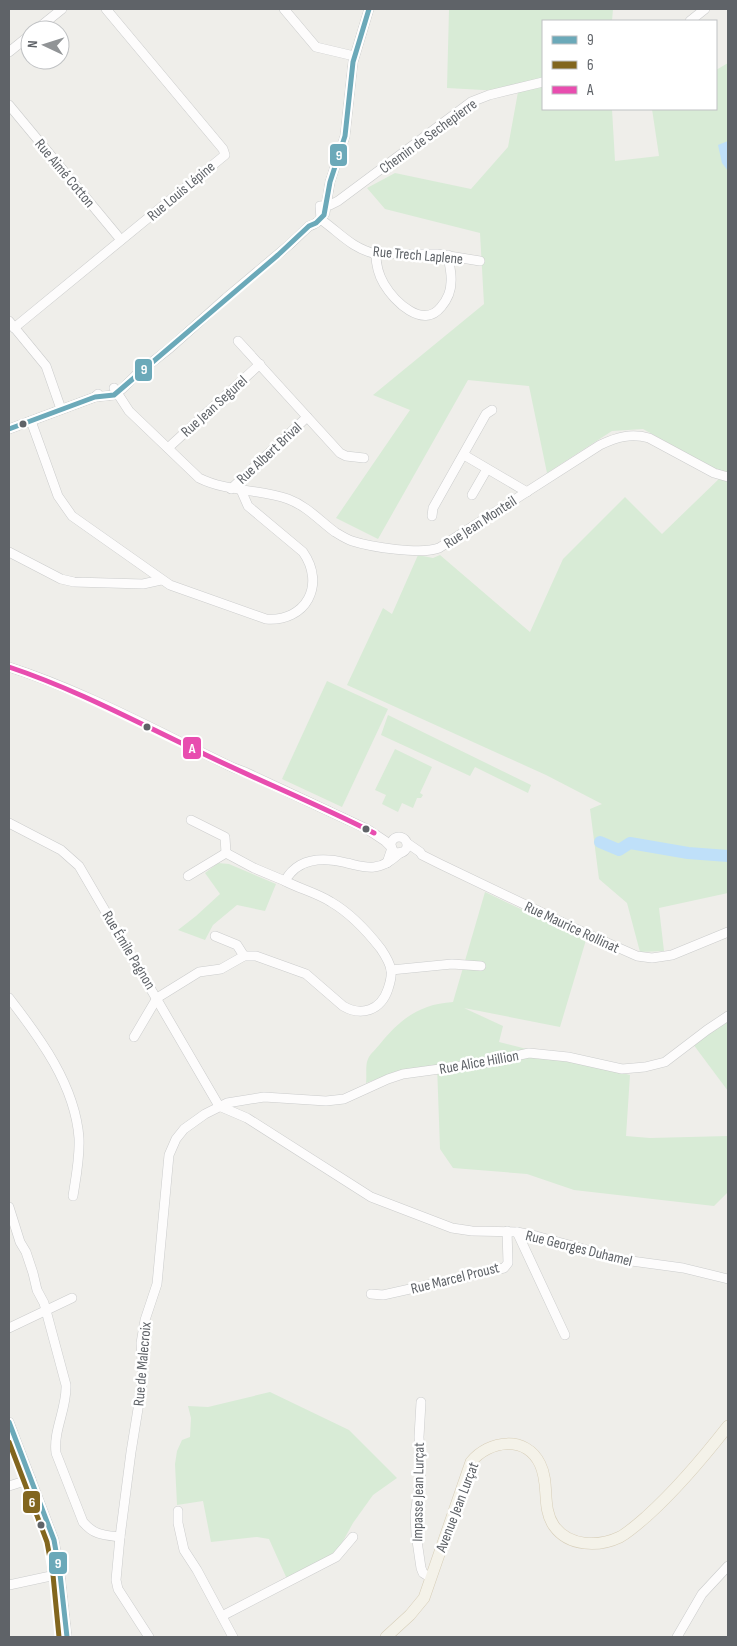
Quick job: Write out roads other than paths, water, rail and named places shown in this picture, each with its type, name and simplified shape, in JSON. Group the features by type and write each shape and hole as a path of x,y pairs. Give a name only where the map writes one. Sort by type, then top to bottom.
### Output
{"main road":[{"name":"Avenue Jean Lurçat","path":"386,1637 424,1598 471,1462 478,1453 487,1448 506,1444 526,1449 534,1455 543,1470 547,1510 554,1527 570,1539 586,1543 596,1543 620,1537 640,1522 662,1502 701,1460 728,1426"}],"street":[{"path":"48,20 62,9"},
{"name":"Rue Louis Lépine","path":"12,325 121,240 225,155 223,149 106,9"},
{"path":"284,9 316,47 354,56"},
{"path":"9,429 61,409 99,397 114,395 116,390 134,378 170,348 289,245 322,211 325,188 330,182 345,136 354,56 369,9"},
{"path":"691,20 705,9"},
{"path":"9,52 20,43"},
{"name":"Chemin de Sechepierre","path":"322,211 472,102 489,95 542,82"},
{"name":"Rue Aimé Cotton","path":"9,105 121,240"},
{"name":"Rue Trech Laplene","path":"322,211 333,228 350,244 359,249 376,254 437,254 480,261"},
{"path":"376,254 376,268 384,285 401,304 418,316 426,316 438,312 449,292 452,281 448,255"},
{"path":"12,325 46,366 61,409"},
{"path":"238,342 340,453 346,456 364,458"},
{"name":"Rue Jean Segurel","path":"168,448 260,364"},
{"name":"Rue Jean Monteil","path":"116,390 129,411 200,478 207,482 231,488 291,500 350,540 370,545 423,552 439,548 600,445 614,438 637,435 659,442 714,473 728,477"},
{"name":"Rue Jean Monteil","path":"99,397 114,401 126,411 129,411"},
{"path":"432,516 433,508 486,414 492,410"},
{"name":"Rue Albert Brival","path":"231,488 307,417"},
{"path":"30,421 58,496 66,509 79,521 170,585 266,619 278,620 286,618 305,605 312,589 314,579 310,562 303,552 248,506 241,490"},
{"path":"464,455 527,492"},
{"path":"472,495 487,469"},
{"path":"9,552 61,579 74,582 143,584 161,580"},
{"path":"9,667 45,678 103,704 168,737 374,832 402,837 404,849"},
{"path":"191,820 225,837 226,853"},
{"name":"Rue Émile Pagnon","path":"9,823 61,850 79,866 219,1106"},
{"path":"374,832 396,852 404,849"},
{"path":"388,862 392,841 396,837"},
{"path":"285,881 294,868 313,860 335,860 372,868 393,860 404,849"},
{"name":"Rue Maurice Rollinat","path":"404,849 418,856 422,855 637,956 652,958 672,955 728,932"},
{"path":"188,876 226,853"},
{"path":"134,1037 157,998 199,972 221,969 244,956 256,956 306,974 343,1006 355,1011 367,1011 378,1006 386,995 391,970 382,951 368,934 340,907 254,868 226,853"},
{"path":"215,936 237,945 244,956"},
{"path":"391,970 452,964 480,966"},
{"path":"9,998 29,1024 54,1064 70,1098 79,1137 74,1196"},
{"name":"Rue Alice Hillion","path":"219,1106 227,1103 264,1098 326,1101 344,1098 403,1074 484,1063 529,1053 568,1057 622,1069 645,1068 665,1062 728,1016"},
{"name":"Rue Georges Duhamel","path":"219,1106 247,1118 372,1198 452,1228 472,1231 517,1232 624,1260 683,1268 728,1279"},
{"name":"Rue de Malecroix","path":"149,1637 118,1589 116,1580 131,1452 143,1378 140,1343 145,1320 157,1284 169,1154 176,1139 184,1129 219,1106"},
{"path":"9,1207 46,1311 66,1385 67,1396 54,1443 56,1453 83,1522 90,1530 120,1538"},
{"name":"Rue Marcel Proust","path":"371,1294 383,1295 504,1268 508,1263 507,1232"},
{"path":"517,1232 565,1335"},
{"path":"9,1328 72,1298"},
{"name":"Impasse Jean Lurçat","path":"421,1402 419,1437 421,1470 415,1515 416,1534 421,1568 423,1573 431,1578"},
{"path":"9,1422 54,1540 67,1637"},
{"path":"9,1486 31,1479"},
{"path":"178,1511 178,1523 184,1550 198,1570 233,1637"},
{"path":"222,1616 336,1558 353,1537"},
{"path":"677,1637 702,1594 728,1566"},
{"path":"9,1585 60,1574"}],"water":[{"path":"728,141 728,171 722,163 718,145"}],"waterway":[{"path":"600,842 619,850 630,843 688,853 728,856"}]}
